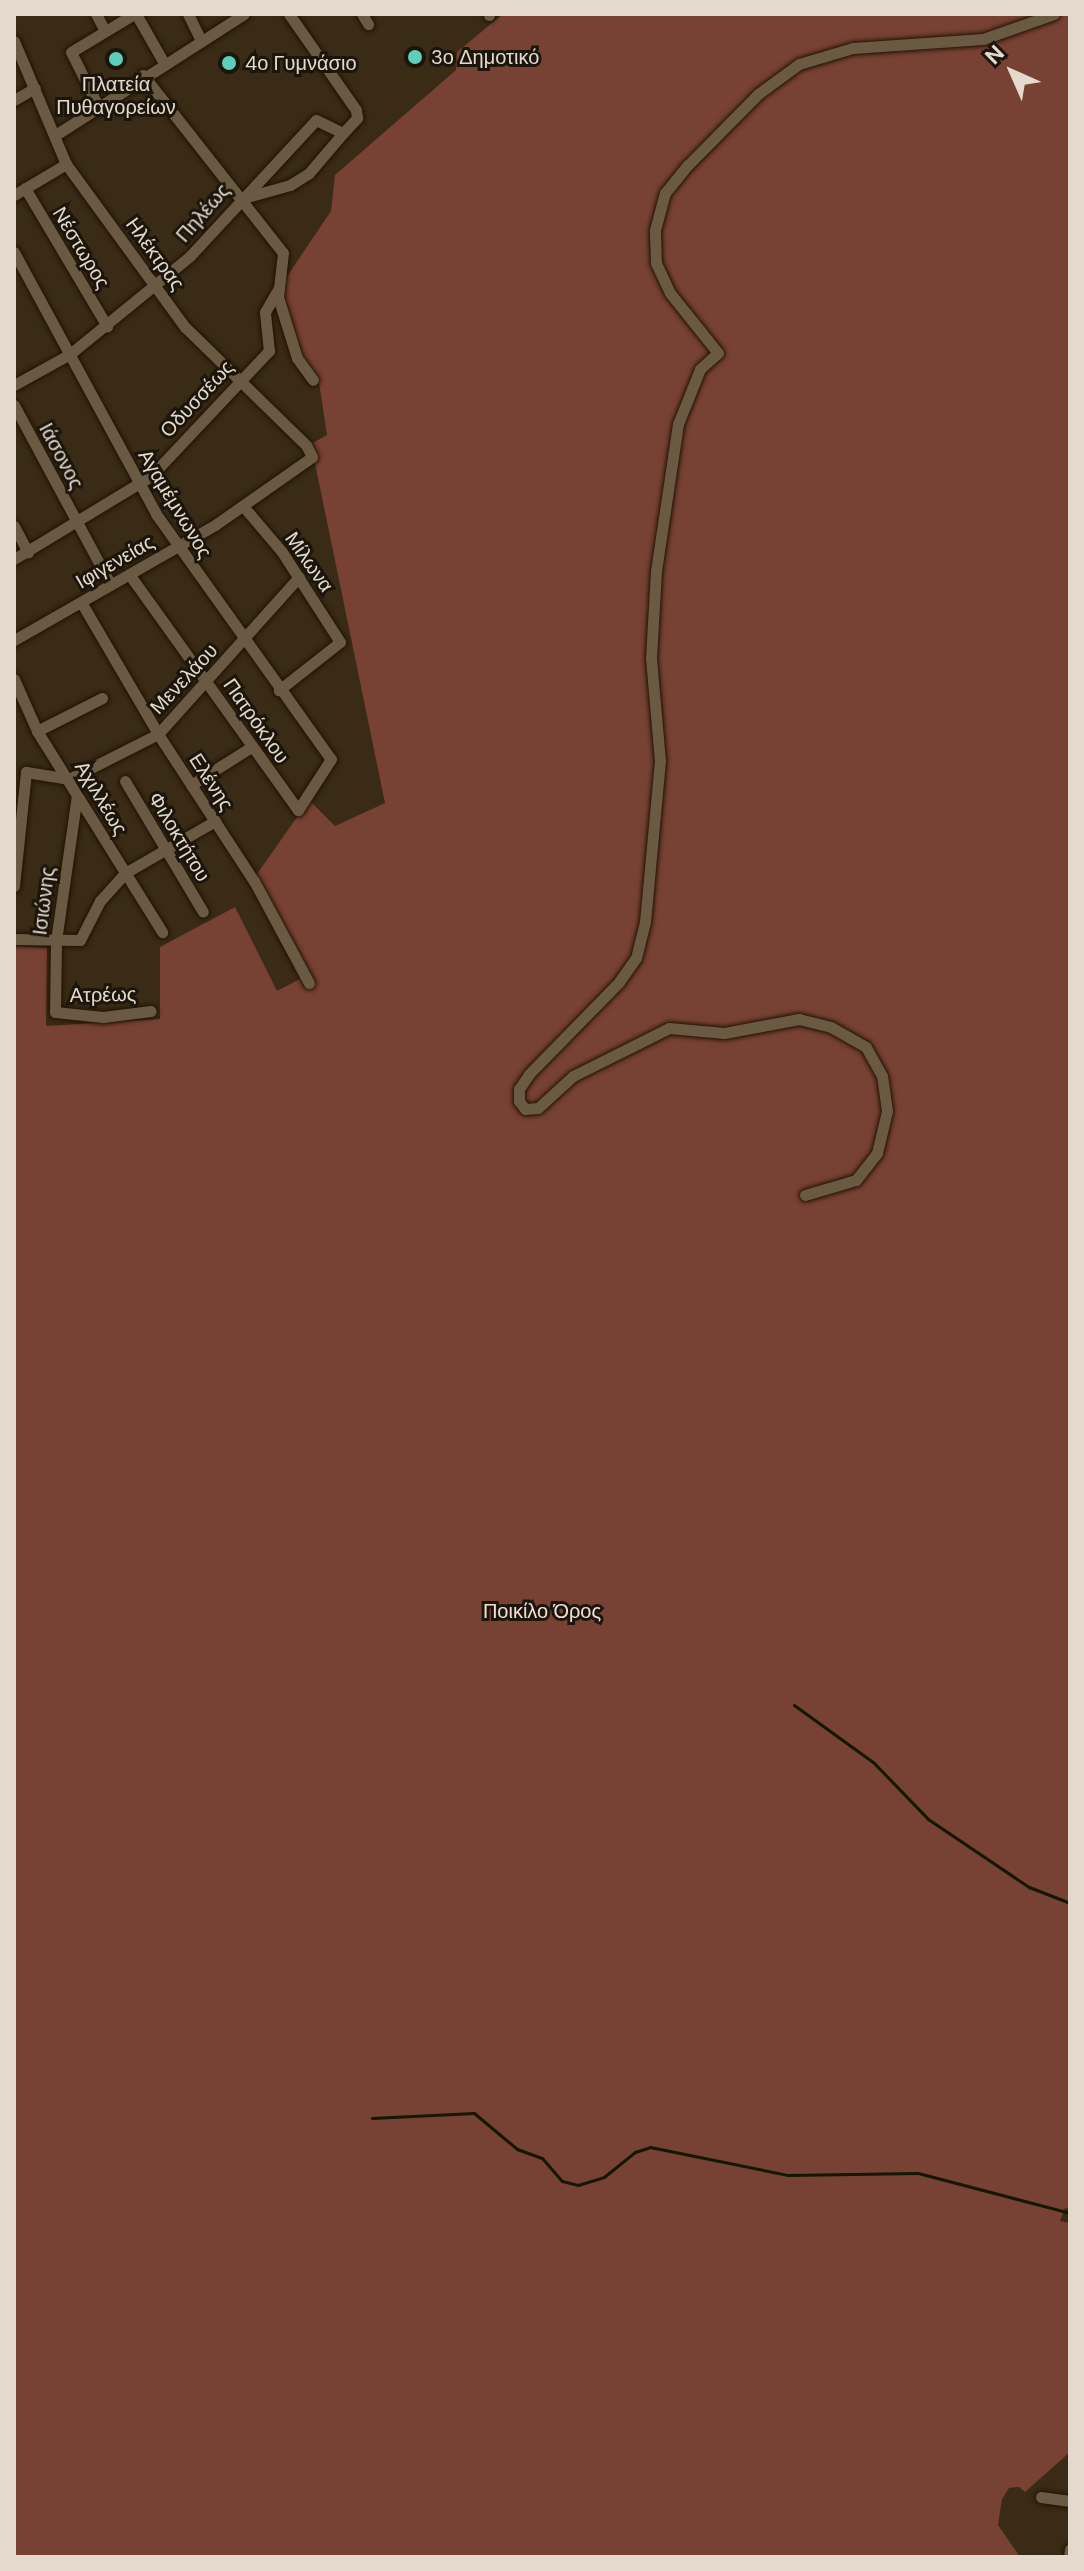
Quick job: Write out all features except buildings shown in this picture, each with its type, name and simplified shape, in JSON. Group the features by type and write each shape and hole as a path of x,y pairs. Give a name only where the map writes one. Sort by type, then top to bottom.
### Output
{"street":[{"path":"96,14 105,31"},
{"path":"98,106 71,52 135,14 164,63"},
{"path":"188,14 201,41"},
{"path":"239,199 290,185 309,173 357,118 352,104 289,14"},
{"path":"805,1195 856,1180 877,1153 887,1111 882,1076 866,1047 831,1027 799,1019 724,1033 669,1028 573,1076 538,1108 525,1109 519,1101 519,1089 529,1074 619,982 636,958 645,922 660,761 651,658 656,571 678,424 700,369 718,353 670,293 656,263 655,230 665,193 688,165 758,94 799,64 853,48 983,39 1054,14"},
{"path":"57,134 143,75 243,16"},
{"name":"Ηλέκτρας","path":"14,41 57,134 66,164 155,285 237,382 306,445 312,457"},
{"path":"143,75 283,253 279,288 297,358 313,380"},
{"path":"14,100 35,88"},
{"name":"Πηλέως","path":"14,385 70,354 190,256 239,199 316,120 343,133"},
{"path":"19,191 66,164"},
{"name":"Νέστωρος","path":"19,191 107,326"},
{"name":"Αγαμέμνωνος","path":"14,252 140,487 243,642 331,759 298,810"},
{"name":"Οδυσσέως","path":"14,559 140,487 269,351 265,312 279,288"},
{"name":"Ιάσονος","path":"14,405 111,585"},
{"name":"Ιφιγενείας","path":"14,640 178,547 312,457"},
{"name":"Μίλωνα","path":"243,506 299,577 340,642 279,690"},
{"path":"14,526 28,552"},
{"name":"Πατρόκλου","path":"129,574 298,810"},
{"name":"Μενελάου","path":"69,779 158,734 299,577"},
{"name":"Ελένης","path":"81,602 158,734 215,821 309,983"},
{"name":"Αχιλλέως","path":"14,679 37,731 162,932"},
{"path":"37,731 102,698"},
{"path":"191,785 251,747"},
{"path":"14,886 26,772 69,779"},
{"name":"Φιλοκτήτου","path":"125,781 203,912"},
{"name":"Ισιώνης","path":"55,1012 56,941 77,795"},
{"path":"14,939 80,940 100,901 125,873 215,821"},
{"name":"Ατρέως","path":"55,1012 103,1017 151,1011"},
{"path":"1041,2497 1070,2501"},
{"path":"1069,2557 1070,2549"}],"green space":[{"name":"Ποικίλο Όρος","path":"503,14 1070,14 1070,2209 1065,2208 1060,2221 1070,2223 1070,2452 1025,2492 1019,2487 1009,2488 1002,2499 998,2525 1020,2557 14,2557 14,946 47,948 46,1026 160,1019 160,947 235,907 277,991 300,979 252,881 309,800 335,826 385,803 311,444 327,435 318,376 302,359 281,297 282,284 331,211 335,175 456,70 457,52"}],"waterway":[{"path":"794,1705 874,1763 928,1819 1029,1887 1070,1903"},
{"path":"372,2118 474,2113 517,2149 542,2158 562,2181 578,2185 604,2177 635,2152 650,2147 788,2175 918,2173 1070,2213"}],"place":[{"name":"3ο Δημοτικό","path":"415,57"},
{"name":"Πλατεία Πυθαγορείων","path":"116,59"},
{"name":"4ο Γυμνάσιο","path":"229,63"}]}
